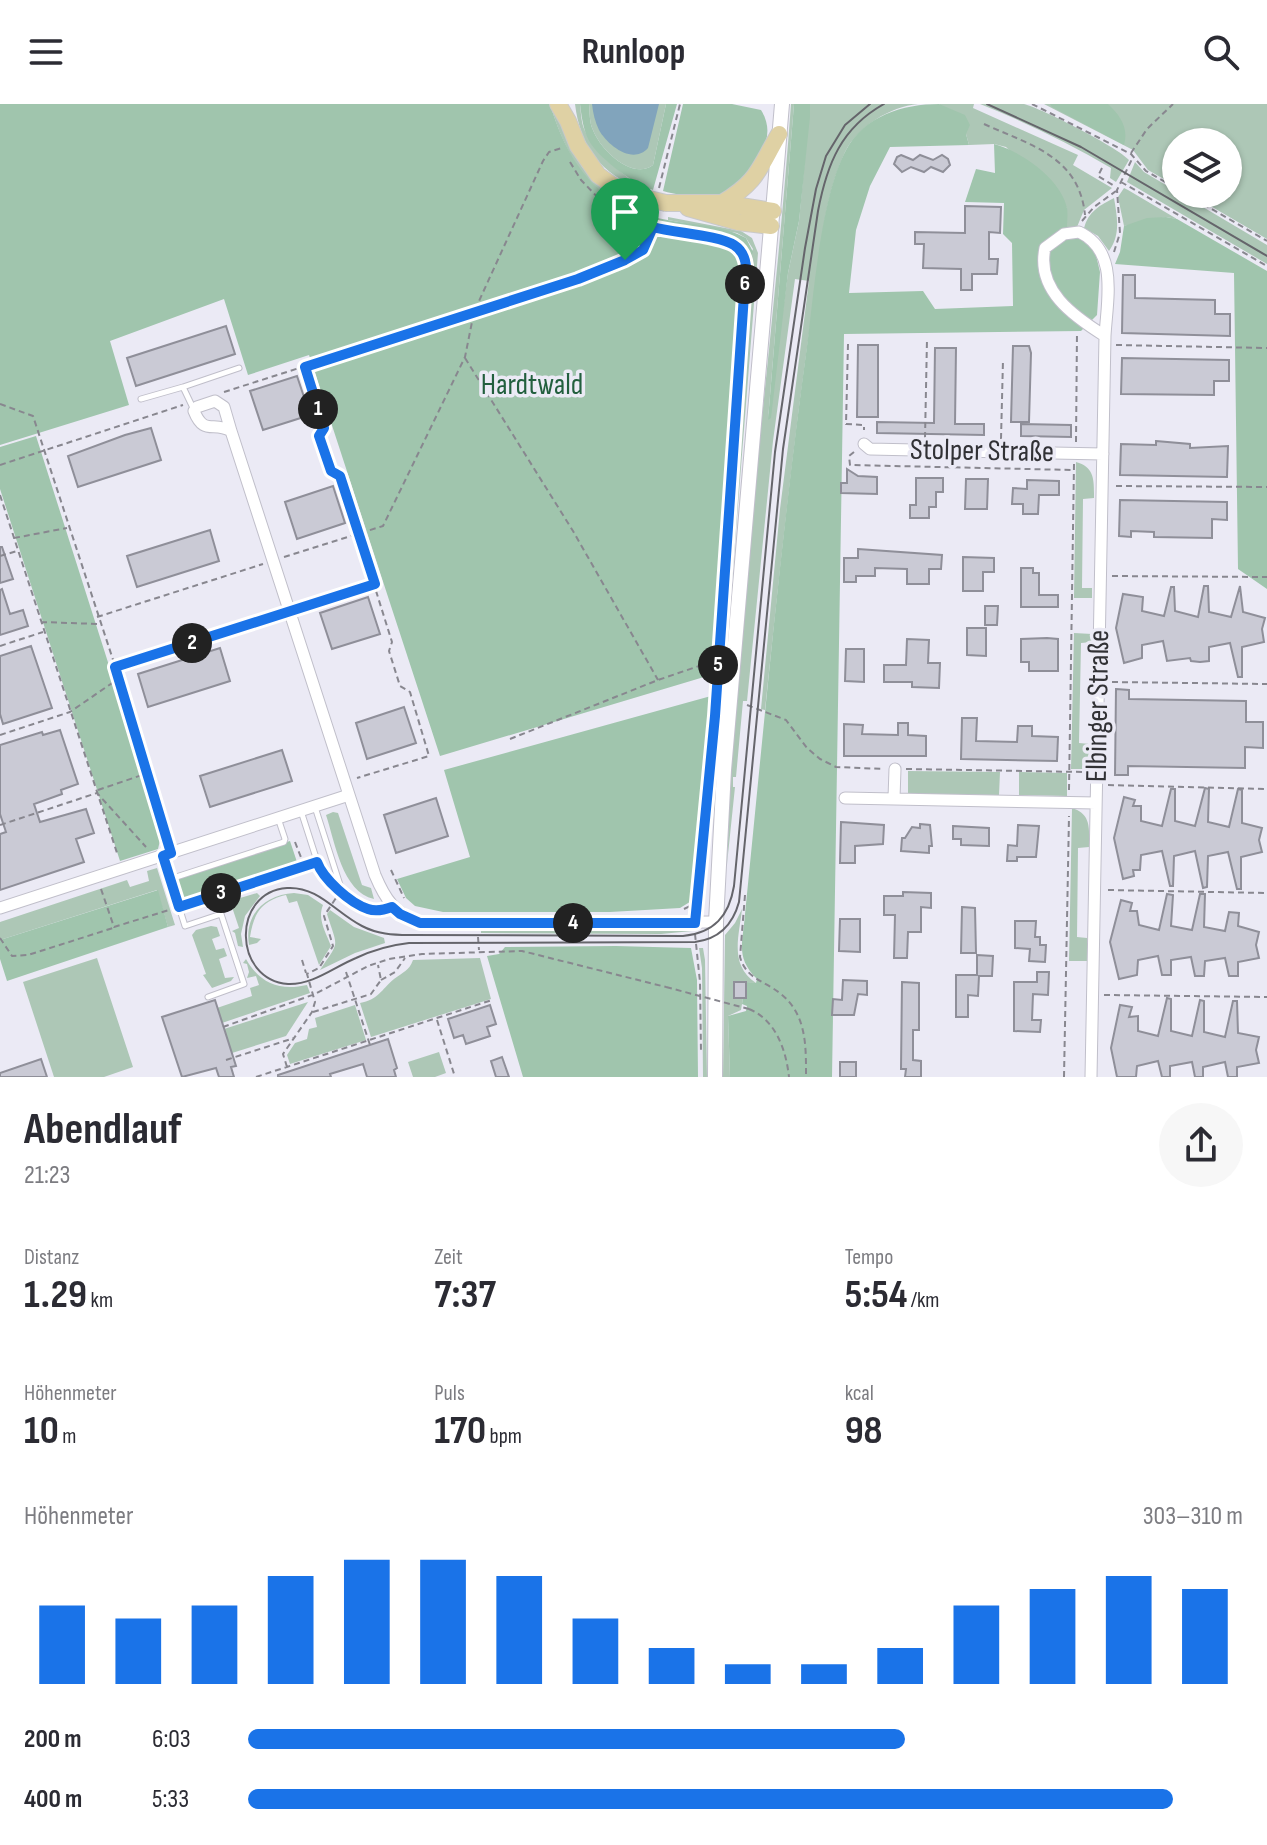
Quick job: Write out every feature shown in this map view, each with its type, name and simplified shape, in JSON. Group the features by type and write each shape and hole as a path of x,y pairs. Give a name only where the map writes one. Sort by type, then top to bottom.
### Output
{"main road":[{"path":"558,104 568,112 578,146 598,175 619,190 725,220 772,219"},
{"path":"715,1077 716,922 734,650 782,104"},
{"path":"722,203 741,192 754,179 779,134"},
{"path":"672,204 722,203 772,219"}],"street":[{"path":"1104,340 1078,319 1050,288 1043,269 1045,248 1064,234 1079,232 1097,243 1108,273"},
{"name":"Elbinger Straße","path":"1091,1077 1104,340 1108,273"},
{"path":"231,431 205,427 191,407 219,402 224,407 375,875 392,907 420,923 716,922"},
{"name":"Stolper Straße","path":"864,444 870,449 1103,454"},
{"path":"894,798 895,769"},
{"path":"0,908 349,795"},
{"path":"845,798 1096,803"}],"lane":[{"path":"141,399 239,368"},
{"path":"183,387 191,407"},
{"path":"315,807 342,891"},
{"path":"301,811 324,877 367,909 382,911 392,907"},
{"path":"170,879 285,841 278,818"},
{"path":"163,855 185,926 221,914 244,984 208,997"}],"path":[{"path":"660,185 680,104"},
{"path":"1032,104 1132,156 1146,171 1162,180"},
{"path":"1085,215 1117,189 1147,129 1173,104"},
{"path":"984,124 1045,152 1066,167 1080,191 1085,215 1079,232"},
{"path":"97,617 383,526 465,357 474,312 543,161"},
{"path":"1102,168 1098,176 1117,189"},
{"path":"1121,182 1267,266"},
{"path":"1108,273 1120,233 1117,189"},
{"path":"1210,208 1267,241"},
{"path":"224,392 578,279 636,255 647,243 653,227 727,242 741,251 746,266 715,703"},
{"path":"1064,1077 1078,319"},
{"path":"925,450 927,339"},
{"path":"1104,340 1267,348"},
{"path":"848,344 846,424 864,425 864,444 849,456 850,465 1073,470"},
{"path":"465,357 573,531 658,680"},
{"path":"1000,452 1003,360"},
{"path":"305,367 324,428 319,436 331,471 340,476 392,642 389,651 396,674 400,686 410,692 429,756 345,782"},
{"path":"0,404 33,416 119,678 147,774 163,855"},
{"path":"0,465 191,407"},
{"path":"1102,486 1267,487"},
{"path":"0,495 121,869"},
{"path":"14,538 68,528"},
{"path":"0,556 18,551"},
{"path":"1100,576 1267,577"},
{"path":"115,667 375,584"},
{"path":"41,622 99,624"},
{"path":"0,646 44,631"},
{"path":"510,739 699,666 718,668"},
{"path":"0,735 70,712 119,678"},
{"path":"1098,682 1267,684"},
{"path":"747,705 786,720 807,748 836,767 1097,772"},
{"path":"701,1055 695,923 711,747"},
{"path":"0,825 147,774"},
{"path":"1096,785 1267,789"},
{"path":"96,792 163,855"},
{"path":"285,841 297,843 305,866"},
{"path":"0,938 12,956 28,955 317,862"},
{"path":"391,870 406,901"},
{"path":"97,877 114,927"},
{"path":"1095,890 1267,893"},
{"path":"307,974 319,968 333,946 324,916 342,891"},
{"path":"745,895 742,966 747,973 781,994 798,1013 804,1030 806,1077"},
{"path":"478,933 476,946 479,952"},
{"path":"223,1027 315,994 347,974 378,963 406,956 522,951 758,1013 773,1028 785,1055 789,1077"},
{"path":"312,1012 371,994 381,980 395,972 406,956"},
{"path":"287,1067 283,1054 312,1012 315,994 302,960"},
{"path":"378,963 381,980"},
{"path":"347,974 370,1043"},
{"path":"1093,995 1267,997"},
{"path":"256,1077 370,1043 492,1000"},
{"path":"436,1019 455,1077"},
{"path":"226,1060 295,1037"}],"green space":[{"name":"Hardtwald","path":"0,104 550,104 579,167 608,196 648,215 720,228 746,238 753,252 750,258 742,261 714,674 440,756 309,355 248,375 224,299 110,341 129,405 0,445"},
{"path":"550,104 555,104 567,139 583,168 606,190 639,208 637,211 604,193 580,170 563,140"},
{"path":"575,104 580,104 584,128 595,145 642,189 615,176 595,157 582,133"},
{"path":"580,104 589,104 592,127 610,154 627,166 645,169 653,165 666,104 677,104 653,190 624,175 594,147 586,134"},
{"path":"589,104 666,104 653,165 636,169 610,154 592,127"},
{"path":"683,104 732,104 761,110 766,119 767,137 761,154 731,192 706,197 663,191"},
{"path":"791,104 794,104 768,420 788,273 799,221 810,104 918,104 897,109 866,126 845,152 831,190 799,411 765,710 761,709 780,509 809,281 795,279 773,441 747,701 743,701 736,777 733,777 735,787 727,864 746,579"},
{"path":"794,104 810,104 810,117 799,221 788,273 771,418 768,420"},
{"path":"939,104 974,104 973,108 1078,155 1073,165 1112,188 1084,210 1077,227 1067,228 1067,208 1006,147 969,145 966,134"},
{"path":"939,104 965,115 970,125 966,134 969,145 890,147 870,186 856,230 849,293 923,291 935,309 1013,306 1012,243 1003,234 1004,203 965,202 976,169 995,173 994,144 1027,160 1057,187 1067,210 1067,228 1095,251 1100,272 1097,315 1081,331 844,334 832,1077 730,1077 728,1016 746,1011 747,1006 742,1004 743,998 746,998 746,982 756,983 757,979 746,964 742,942 789,488 816,273 830,193 846,150 863,128 898,110"},
{"path":"980,104 1024,104 1033,107 1096,138 1129,160 1116,182 1110,178 1111,168 1047,133"},
{"path":"1044,104 1267,104 1267,239 1214,208 1242,208 1242,128 1162,128 1162,178 1148,170 1133,150"},
{"path":"1050,104 1108,104 1122,122 1124,145 1052,107"},
{"path":"1135,162 1144,172 1162,183 1162,202 1127,182"},
{"path":"1124,188 1177,219 1166,217 1124,226 1118,197"},
{"path":"1114,198 1117,232 1109,251 1098,236 1084,228 1095,210"},
{"path":"1171,208 1205,208 1267,245 1267,264"},
{"path":"668,217 741,231 752,238 758,253 729,618 701,884 718,709 748,259 753,249 746,238 737,233 668,220"},
{"path":"1147,218 1177,219 1267,271 1267,589 1238,569 1234,273 1115,264 1124,226"},
{"path":"36,436 162,832 158,849 120,861 0,489 0,447"},
{"path":"1076,462 1087,467 1093,480 1094,498 1083,499 1082,588 1092,588 1092,598 1074,598"},
{"path":"1074,633 1092,634 1092,642 1081,643 1079,743 1090,744 1090,769 1071,769"},
{"path":"711,696 693,900 680,908 610,912 443,912 415,906 406,898 397,879 470,857 444,770"},
{"path":"908,771 1000,772 999,795 908,794"},
{"path":"1019,772 1067,773 1067,796 1019,795"},
{"path":"1072,808 1083,814 1089,829 1089,847 1078,848 1077,937 1087,938 1087,961 1069,961"},
{"path":"338,813 362,885 371,888 374,899 354,887 341,864 326,815"},
{"path":"290,841 299,868 185,904 176,877"},
{"path":"157,868 175,925 168,927 157,890 0,940 0,922 127,880 130,887 149,881 147,871"},
{"path":"158,890 168,927 7,981 0,959 0,940"},
{"path":"257,893 260,896 245,916 241,934 243,947 238,946 232,931 239,928 230,901"},
{"path":"294,893 308,895 323,905 322,921 331,946 319,965 297,901 289,903 286,895 260,909 250,937 261,939 249,945 250,924 258,908 274,898 283,895"},
{"path":"742,909 739,959 742,968 756,983 734,982 734,998 743,998 741,1010 728,1016 730,1077 723,1077 725,935"},
{"path":"330,910 354,927 384,938 385,943 320,970 335,944 327,914"},
{"path":"217,927 220,936 212,939 216,950 224,948 227,956 219,959 225,978 234,977 212,988 203,975 206,974 192,935 196,930"},
{"path":"481,929 692,931 661,934 481,933"},
{"path":"505,947 691,948 697,980 698,1077 523,1077 487,956 499,954"},
{"path":"699,948 703,948 705,960 707,1077 703,1077"},
{"path":"97,958 133,1067 104,1077 54,1077 23,982"},
{"path":"480,958 491,999 371,1037 360,1003 375,997 408,969 413,960"},
{"path":"246,959 264,980 288,987 307,985 310,993 222,1023 217,1008 252,996 250,988 259,985 256,976 247,978 247,964 243,963"},
{"path":"308,1002 286,1036 232,1053 224,1029"},
{"path":"355,1005 366,1040 290,1064 287,1055 295,1043 307,1039 309,1029 317,1027 315,1018"},
{"path":"439,1052 446,1073 435,1077 413,1077 408,1062"}],"water":[{"path":"592,104 659,104 648,148 642,153 628,154 608,142 599,130"}],"building":[{"path":"901,155 913,160 920,155 933,160 942,155 950,165 943,172 931,167 924,172 911,167 902,172 894,164"},
{"path":"965,206 1001,207 1000,233 989,232 989,259 998,259 997,274 972,274 972,290 961,290 961,269 923,268 924,244 915,244 915,232 965,233"},
{"path":"1123,275 1135,275 1135,298 1215,300 1215,314 1230,314 1230,336 1122,333"},
{"path":"226,326 235,354 136,386 127,358"},
{"path":"858,345 878,345 878,417 857,417"},
{"path":"1013,346 1029,346 1031,353 1029,422 1011,422"},
{"path":"935,348 956,348 955,424 984,424 984,435 877,433 877,422 934,423"},
{"path":"1122,358 1229,360 1229,381 1214,381 1214,395 1121,394"},
{"path":"297,376 310,415 263,430 250,391"},
{"path":"1021,424 1071,425 1071,437 1021,436"},
{"path":"151,428 161,460 78,487 68,456"},
{"path":"1156,441 1190,444 1190,448 1228,446 1227,477 1120,475 1121,444 1156,445"},
{"path":"847,469 858,476 877,477 877,494 841,493 841,483 847,483"},
{"path":"916,478 943,478 943,492 936,492 936,507 929,507 929,518 910,518 910,505 916,505"},
{"path":"966,479 988,479 987,509 965,509"},
{"path":"1027,480 1059,481 1059,495 1039,495 1038,514 1023,514 1023,504 1012,504 1013,488 1027,489"},
{"path":"333,486 345,523 297,539 285,502"},
{"path":"1120,500 1227,502 1227,520 1212,519 1212,538 1154,537 1154,532 1131,531 1131,537 1119,536"},
{"path":"210,530 219,561 137,587 127,556"},
{"path":"0,547 13,579 0,583"},
{"path":"858,549 942,555 941,569 929,569 929,584 907,584 907,569 875,568 875,576 856,576 856,582 844,582 844,558 858,558"},
{"path":"963,557 994,558 994,572 983,572 983,591 963,591"},
{"path":"1021,568 1033,568 1033,573 1039,573 1039,595 1058,595 1058,607 1021,607"},
{"path":"1204,586 1208,586 1209,612 1231,617 1240,586 1243,612 1265,618 1262,629 1264,642 1242,647 1242,677 1238,677 1230,643 1209,647 1209,661 1200,662 1191,661 1190,658 1167,661 1163,641 1142,645 1142,658 1124,663 1116,628 1123,594 1143,597 1142,611 1164,616 1171,587 1174,587 1175,611 1198,617"},
{"path":"0,590 10,614 23,610 28,626 0,635"},
{"path":"368,597 380,634 332,649 320,613"},
{"path":"985,606 998,606 997,625 985,625"},
{"path":"967,628 986,628 986,656 967,655"},
{"path":"907,639 929,640 928,663 940,663 939,688 912,687 912,682 884,682 884,665 906,665"},
{"path":"1021,639 1058,639 1058,671 1029,671 1029,662 1021,662"},
{"path":"31,646 52,708 3,724 0,714 0,656"},
{"path":"220,648 230,681 148,707 138,674"},
{"path":"846,649 864,649 864,682 845,681"},
{"path":"1116,689 1129,690 1129,699 1246,701 1246,722 1263,722 1263,748 1245,747 1245,768 1128,766 1128,775 1115,775"},
{"path":"404,707 416,743 367,759 356,723"},
{"path":"962,718 977,718 976,741 1017,742 1018,726 1032,726 1032,736 1058,737 1057,761 961,759"},
{"path":"898,723 908,723 908,735 926,736 926,756 844,756 844,724 863,725 862,734 898,735"},
{"path":"60,730 78,784 61,790 62,794 34,804 40,822 86,809 94,833 76,839 84,862 0,890 0,834 6,832 0,814 0,745 42,732 43,735"},
{"path":"282,750 292,781 210,807 200,776"},
{"path":"1205,788 1209,789 1208,822 1229,827 1238,789 1242,790 1242,823 1262,828 1259,840 1262,852 1241,857 1241,889 1237,889 1228,852 1208,856 1207,887 1203,888 1195,851 1174,856 1173,886 1170,886 1162,851 1141,855 1140,870 1133,870 1134,876 1123,879 1114,838 1124,797 1135,800 1133,806 1141,806 1141,821 1162,826 1171,789 1175,789 1175,821 1195,826"},
{"path":"436,798 448,836 396,853 384,815"},
{"path":"841,822 884,825 883,844 855,846 855,863 840,863"},
{"path":"920,824 930,825 932,846 929,846 929,853 901,851 902,838 912,827 920,828"},
{"path":"1018,825 1039,826 1036,857 1017,857 1017,861 1007,861 1008,845 1017,846"},
{"path":"953,826 989,828 989,846 961,845 961,839 953,839"},
{"path":"903,892 931,893 931,908 921,907 921,932 908,932 907,958 894,958 895,915 884,915 884,896 903,896"},
{"path":"1167,894 1173,895 1171,926 1192,930 1200,894 1205,894 1204,927 1225,931 1229,912 1239,913 1238,926 1259,932 1256,945 1259,958 1238,962 1238,976 1229,976 1225,958 1205,961 1204,976 1195,976 1191,957 1171,960 1171,975 1162,975 1158,956 1138,960 1137,975 1119,979 1110,942 1121,900 1132,903 1130,911 1137,911 1139,925 1159,930"},
{"path":"962,907 975,908 976,953 961,953"},
{"path":"840,919 860,919 860,952 839,951"},
{"path":"1015,921 1036,921 1035,937 1040,937 1040,945 1046,945 1045,962 1029,961 1030,949 1015,948"},
{"path":"977,955 993,956 992,976 979,976 978,996 968,995 968,1017 956,1017 956,975 977,975"},
{"path":"1037,972 1049,972 1048,995 1033,994 1032,1020 1041,1020 1040,1032 1014,1031 1014,982 1037,982"},
{"path":"843,980 867,981 867,995 858,994 854,1015 832,1015 833,999 842,1000"},
{"path":"734,982 746,982 746,998 734,998"},
{"path":"902,982 919,983 919,1030 913,1030 913,1060 921,1061 921,1077 905,1077 906,1069 901,1069"},
{"path":"1167,998 1171,999 1171,1031 1192,1036 1200,1000 1204,1001 1204,1032 1225,1037 1233,1001 1237,1001 1238,1033 1259,1037 1256,1050 1259,1063 1237,1067 1237,1077 1228,1077 1225,1062 1203,1067 1203,1077 1195,1077 1192,1062 1170,1066 1170,1077 1162,1077 1158,1061 1137,1066 1136,1077 1117,1077 1111,1048 1120,1005 1132,1007 1129,1017 1138,1016 1138,1031 1158,1036"},
{"path":"215,1000 236,1066 231,1067 234,1077 219,1077 216,1068 182,1077 162,1017"},
{"path":"490,1005 496,1024 487,1027 490,1036 466,1044 463,1035 454,1038 448,1019"},
{"path":"388,1039 397,1068 394,1070 396,1077 367,1077 363,1064 330,1074 331,1077 278,1077 278,1075"},
{"path":"502,1057 509,1077 496,1077 491,1061"},
{"path":"41,1059 47,1077 0,1077 0,1073"},
{"path":"840,1062 856,1062 856,1077 840,1077"}],"tram line":[{"path":"870,104 845,125 826,156 816,189 805,248 775,452 734,886 724,914 711,927 683,936 397,935 368,929 308,891 287,888 269,893 256,904 248,919 246,936 249,953 257,968 270,979 288,984 306,982 369,953 409,943 695,942 711,938 729,924 739,902 783,449 818,211 826,178 838,149 857,124 884,104"},
{"path":"987,104 1081,147 1267,256"}],"route":[{"path":"653,227 727,242 741,251 746,266 715,716 695,923 420,923 392,907 382,911 367,909 326,880 317,862 179,907 163,856 171,853 115,667 375,584 340,476 331,471 319,436 324,428 305,367 578,279 625,260 643,250 653,227"}]}
